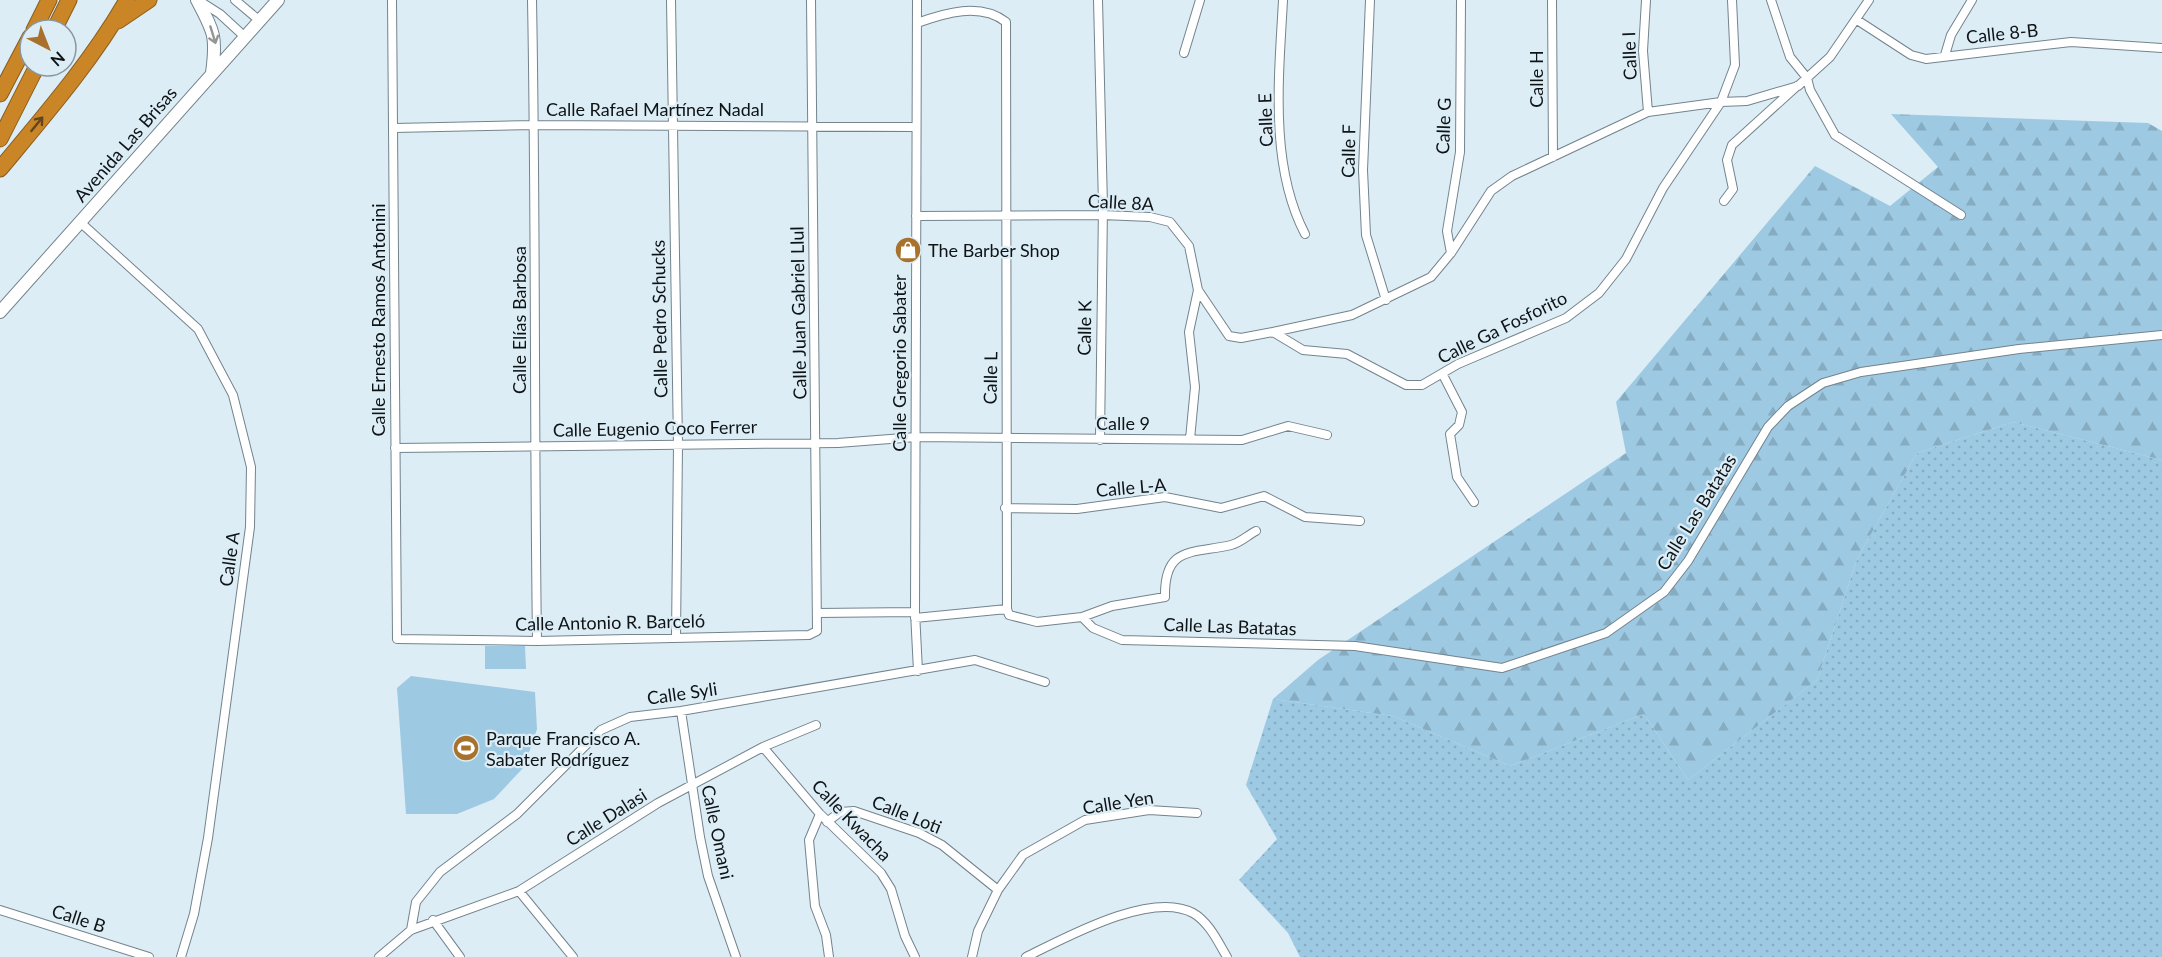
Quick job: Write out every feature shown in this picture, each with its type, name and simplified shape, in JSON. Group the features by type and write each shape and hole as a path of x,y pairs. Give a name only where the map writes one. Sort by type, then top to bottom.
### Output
{"highway":[{"path":"40,18 49,0"},
{"path":"60,18 69,0"},
{"path":"0,169 82,68 127,0"},
{"path":"113,24 149,0"},
{"path":"0,94 18,60"},
{"path":"0,139 31,78"}],"street":[{"path":"197,0 220,14 245,37"},
{"path":"197,0 214,34 216,45 212,73"},
{"path":"234,0 260,21"},
{"name":"Avenida Las Brisas","path":"0,312 278,0"},
{"name":"Calle Ernesto Ramos Antonini","path":"392,0 397,639"},
{"name":"Calle Elías Barbosa","path":"532,0 537,342 534,446 537,640"},
{"name":"Calle Pedro Schucks","path":"670,0 678,445 676,637"},
{"name":"Calle Juan Gabriel Llul","path":"811,0 817,626"},
{"name":"Calle Gregorio Sabater","path":"917,0 915,615 918,671"},
{"name":"Calle K","path":"1098,0 1102,215 1100,440"},
{"path":"1184,53 1200,0"},
{"name":"Calle E","path":"1283,0 1280,133 1292,208 1305,234"},
{"name":"Calle F","path":"1370,0 1363,170 1365,235 1386,300"},
{"name":"Calle G","path":"1451,253 1447,231 1460,152 1461,0"},
{"name":"Calle H","path":"1552,0 1553,157"},
{"name":"Calle I","path":"1646,0 1643,51 1648,112"},
{"name":"Calle Ga Fosforito","path":"1273,332 1303,350 1347,354 1406,385 1422,385 1443,375 1458,364 1566,318 1599,293 1626,259 1663,188 1720,102 1735,65 1732,0"},
{"path":"1771,0 1790,57 1807,78 1810,90 1835,135 1961,215"},
{"path":"1724,201 1733,189 1727,160 1732,145 1830,57 1869,0"},
{"path":"1945,55 1951,35 1972,0"},
{"name":"Calle L","path":"917,23 949,11 994,14 1006,22 1005,508 1007,609"},
{"name":"Calle 8-B","path":"1857,20 1911,55 1926,59 2071,42 2162,48"},
{"path":"1198,290 1229,336 1241,338 1352,315 1431,278 1451,253 1491,191 1512,176 1648,112 1720,102 1747,101 1798,86"},
{"name":"Calle Rafael Martínez Nadal","path":"394,128 534,125 916,127"},
{"name":"Calle 8A","path":"916,216 1007,218 1102,215 1150,218 1170,222 1189,246 1198,290 1189,332 1196,387 1190,439"},
{"name":"Calle A","path":"80,222 198,329 233,395 251,467 250,527 208,838 194,914 181,957"},
{"name":"Calle Las Batatas","path":"1082,617 1093,628 1122,640 1355,646 1502,668 1606,633 1664,592 1688,561 1768,427 1788,406 1823,383 1862,372 2019,349 2162,336"},
{"path":"1443,375 1462,412 1459,424 1450,434 1457,477 1474,502"},
{"name":"Calle 9","path":"916,437 1242,440 1287,426 1327,435"},
{"name":"Calle Eugenio Coco Ferrer","path":"395,448 838,443 916,437"},
{"name":"Calle L-A","path":"1005,508 1077,509 1165,497 1221,508 1264,496 1305,517 1360,521"},
{"path":"817,613 915,615 1007,609 1008,615 1037,622 1082,617 1112,606 1165,597 1165,576 1171,564 1185,553 1234,544 1256,531"},
{"name":"Calle Antonio R. Barceló","path":"397,639 537,640 809,635 817,631 817,626"},
{"name":"Calle Syli","path":"411,930 416,903 441,872 517,814 602,730 630,717 681,711 975,660 1045,682"},
{"name":"Calle Omani","path":"681,711 708,876 736,957"},
{"name":"Calle Dalasi","path":"379,957 411,930 433,920 519,891 658,803 692,787 763,747 816,725"},
{"name":"Calle Kwacha","path":"763,747 827,822 881,873 891,889 905,936 915,957"},
{"name":"Calle Yen","path":"972,957 978,931 998,890 1023,855 1085,820 1149,810 1197,813"},
{"name":"Calle Loti","path":"827,822 840,812 854,811 919,833 942,845 998,890"},
{"path":"820,814 809,840 815,906 826,935 830,957"},
{"path":"519,891 573,957"},
{"path":"1026,957 1106,918 1166,907 1192,912 1206,923 1227,957"},
{"name":"Calle B","path":"0,910 149,957"},
{"path":"433,920 460,957"}],"green space":[{"path":"1891,114 2148,123 2162,131 2162,460 2013,422 1917,453 1857,559 1817,680 1688,780 1644,714 1510,766 1393,716 1273,699 1318,660 1626,453 1616,402 1815,166 1890,206 1938,167"},
{"path":"2013,422 2162,460 2162,957 1300,957 1288,933 1239,880 1277,839 1246,785 1273,699 1393,716 1510,766 1644,714 1688,780 1817,680 1857,559 1917,453"},
{"path":"485,646 525,646 526,669 485,669"},
{"name":"Parque Francisco A. Sabater Rodríguez","path":"411,676 535,692 537,729 524,767 494,799 457,814 406,814 397,688"}],"place":[{"name":"The Barber Shop","path":"908,250"},
{"name":"Parque Francisco A. Sabater Rodríguez","path":"466,748"}]}
